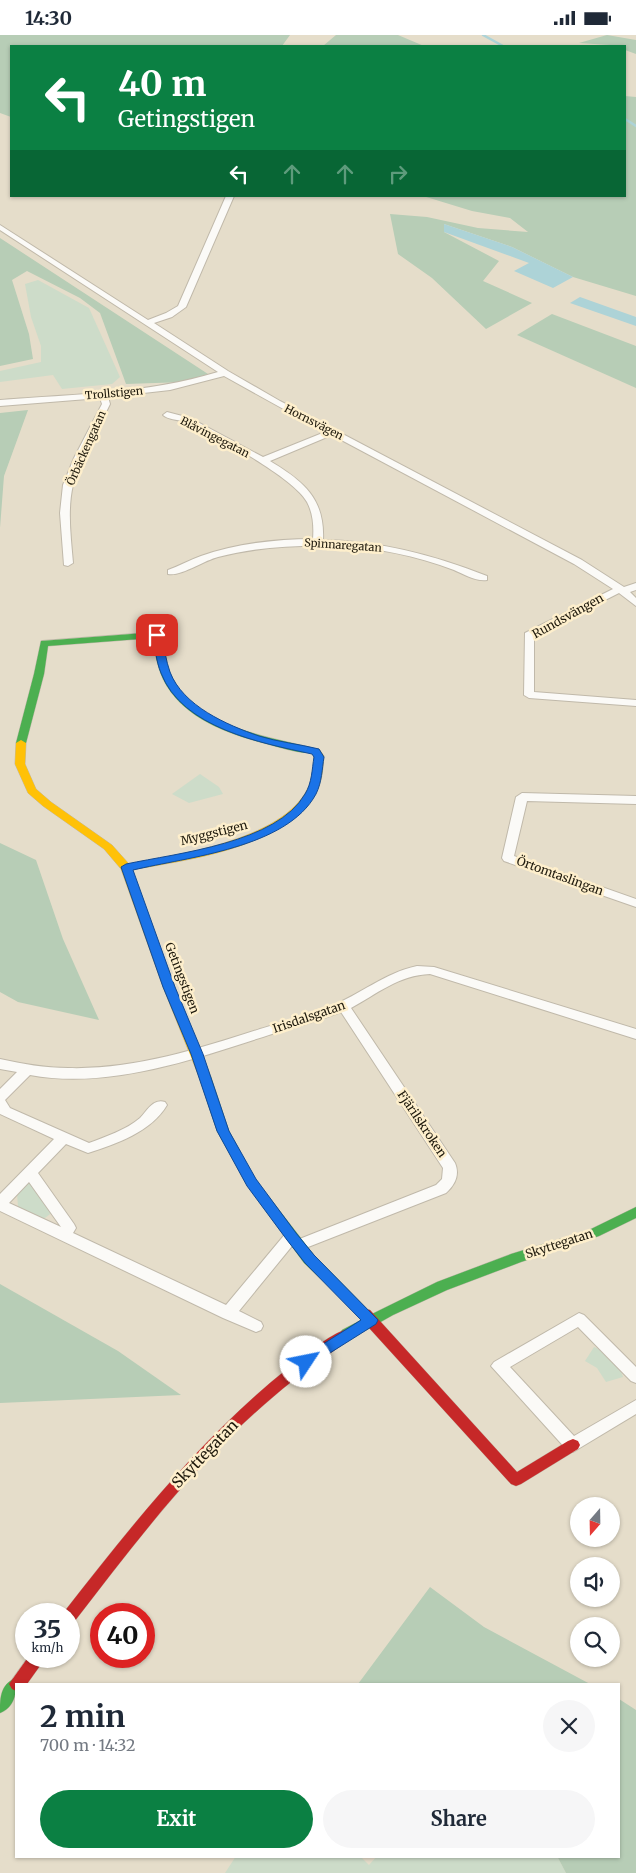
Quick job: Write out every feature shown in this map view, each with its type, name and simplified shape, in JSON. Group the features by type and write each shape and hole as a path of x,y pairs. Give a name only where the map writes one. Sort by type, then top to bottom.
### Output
{"street":[{"path":"147,323 169,315 182,307 209,240 230,197"},
{"name":"Hornsvägen","path":"0,227 225,373 332,432 578,562 622,590 636,603"},
{"name":"Trollstigen","path":"0,403 173,387 202,381 225,373"},
{"name":"Örbäckengatan","path":"68,563 66,499 76,465 106,404 102,394"},
{"name":"Blåvingegatan","path":"167,415 187,420 262,461 294,481 311,501 319,528 318,542"},
{"name":"Blåvingegatan","path":"262,461 332,432"},
{"name":"Spinnaregatan","path":"172,573 220,553 268,545 318,542 364,545 403,551 448,563 483,578"},
{"path":"622,590 636,586"},
{"name":"Rundsvängen","path":"622,590 529,635 529,695 636,703"},
{"name":"Myggstigen","path":"44,643 157,635 169,680 182,699 195,709 232,729 257,739 315,751 319,757 316,781 311,794 302,807 289,819 272,829 250,839 126,867"},
{"name":"Getingstigen","path":"44,643 38,674 20,737 20,764 32,791 47,804 108,847 126,867 169,987 197,1054 223,1131 251,1183 309,1259 371,1320"},
{"name":"Örtomtaslingan","path":"636,800 522,797 508,858 636,903"},
{"name":"Irisdalsgatan","path":"0,1064 26,1071 88,1074 150,1065 197,1054 344,1006 405,971 430,970 636,1033"},
{"name":"Fjärilskroken","path":"295,1241 441,1189 448,1183 451,1176 450,1167 344,1006"},
{"path":"0,1097 26,1071"},
{"path":"0,1103 5,1111 88,1148 112,1140 143,1123 160,1105"},
{"path":"63,1138 0,1204 256,1327"},
{"path":"30,1173 69,1227 62,1235"},
{"name":"Skyttegatan","path":"80,1603 177,1481 220,1436 306,1362 371,1320 450,1284 515,1258 588,1235 636,1212"},
{"path":"228,1314 295,1241"},
{"path":"573,1445 499,1366 579,1319 636,1377"},
{"path":"371,1320 516,1480 636,1406"},
{"path":"18,1683 30,1668"},
{"path":"0,1706 15,1687"}],"green space":[{"path":"0,35 290,35 283,45 10,45 10,117 0,113"},
{"path":"336,35 398,35 422,45 324,45"},
{"path":"607,35 636,40 636,54 626,50 626,45 579,43"},
{"path":"626,96 636,97 636,296 573,277 512,247 444,224 444,232 499,261 483,281 532,303 486,329 432,278 398,254 390,214 427,217 478,228 528,232 510,218 472,211 426,197 626,197"},
{"path":"0,238 208,374 185,382 126,384 100,313 80,298 27,271 12,280 29,334 33,359 0,366"},
{"path":"38,280 89,308 120,377 112,384 62,389 53,375 0,382 0,371 41,362 41,346 31,317 25,284"},
{"path":"552,314 636,346 636,388 517,335"},
{"path":"28,410 4,476 0,528 0,413"},
{"path":"200,774 219,787 223,794 189,803 172,794"},
{"path":"0,843 36,860 63,939 99,1020 18,1002 0,992"},
{"path":"29,1180 54,1211 41,1221 18,1207 17,1193"},
{"path":"0,1284 118,1351 181,1395 0,1403"},
{"path":"594,1347 612,1359 619,1367 623,1377 606,1382 597,1368 585,1361"},
{"path":"430,1587 484,1627 588,1683 359,1683"},
{"path":"620,1700 636,1710 636,1873 566,1873 558,1858 620,1858"},
{"path":"235,1858 362,1858 369,1865 375,1858 558,1858 566,1873 225,1873"}],"water":[{"path":"444,224 512,247 573,277 553,288 514,271 529,263 444,232"},
{"path":"580,297 636,317 636,326 570,303"}],"waterway":[{"path":"483,35 501,45"},
{"path":"626,120 636,126"}],"traffic: fast":[{"path":"21,743 39,674 44,643 157,635 166,675 172,686 185,701 199,713 234,731 309,750"},
{"path":"205,1077 223,1131 251,1182 309,1259 365,1314"},
{"path":"347,1334 388,1311 442,1286 516,1258 594,1233 636,1212"},
{"path":"0,1706 15,1686"}],"traffic: slow":[{"path":"21,743 20,764 32,791 47,804 108,847 126,868 169,987 205,1077"},
{"path":"126,868 204,853 231,845 257,835 280,822 300,806 314,786 319,756 315,751 309,750"}],"traffic: jam":[{"path":"365,1314 516,1480 573,1445"},
{"path":"80,1603 162,1500 230,1427 267,1393 306,1362 347,1334"},
{"path":"18,1683 30,1668"}],"route":[{"path":"157,635 166,673 172,686 182,699 195,709 232,729 257,739 315,751 319,757 320,762 316,781 311,794 302,807 289,819 272,829 250,839 126,867 169,987 197,1054 223,1131 251,1183 309,1259 371,1320 306,1362"}]}
